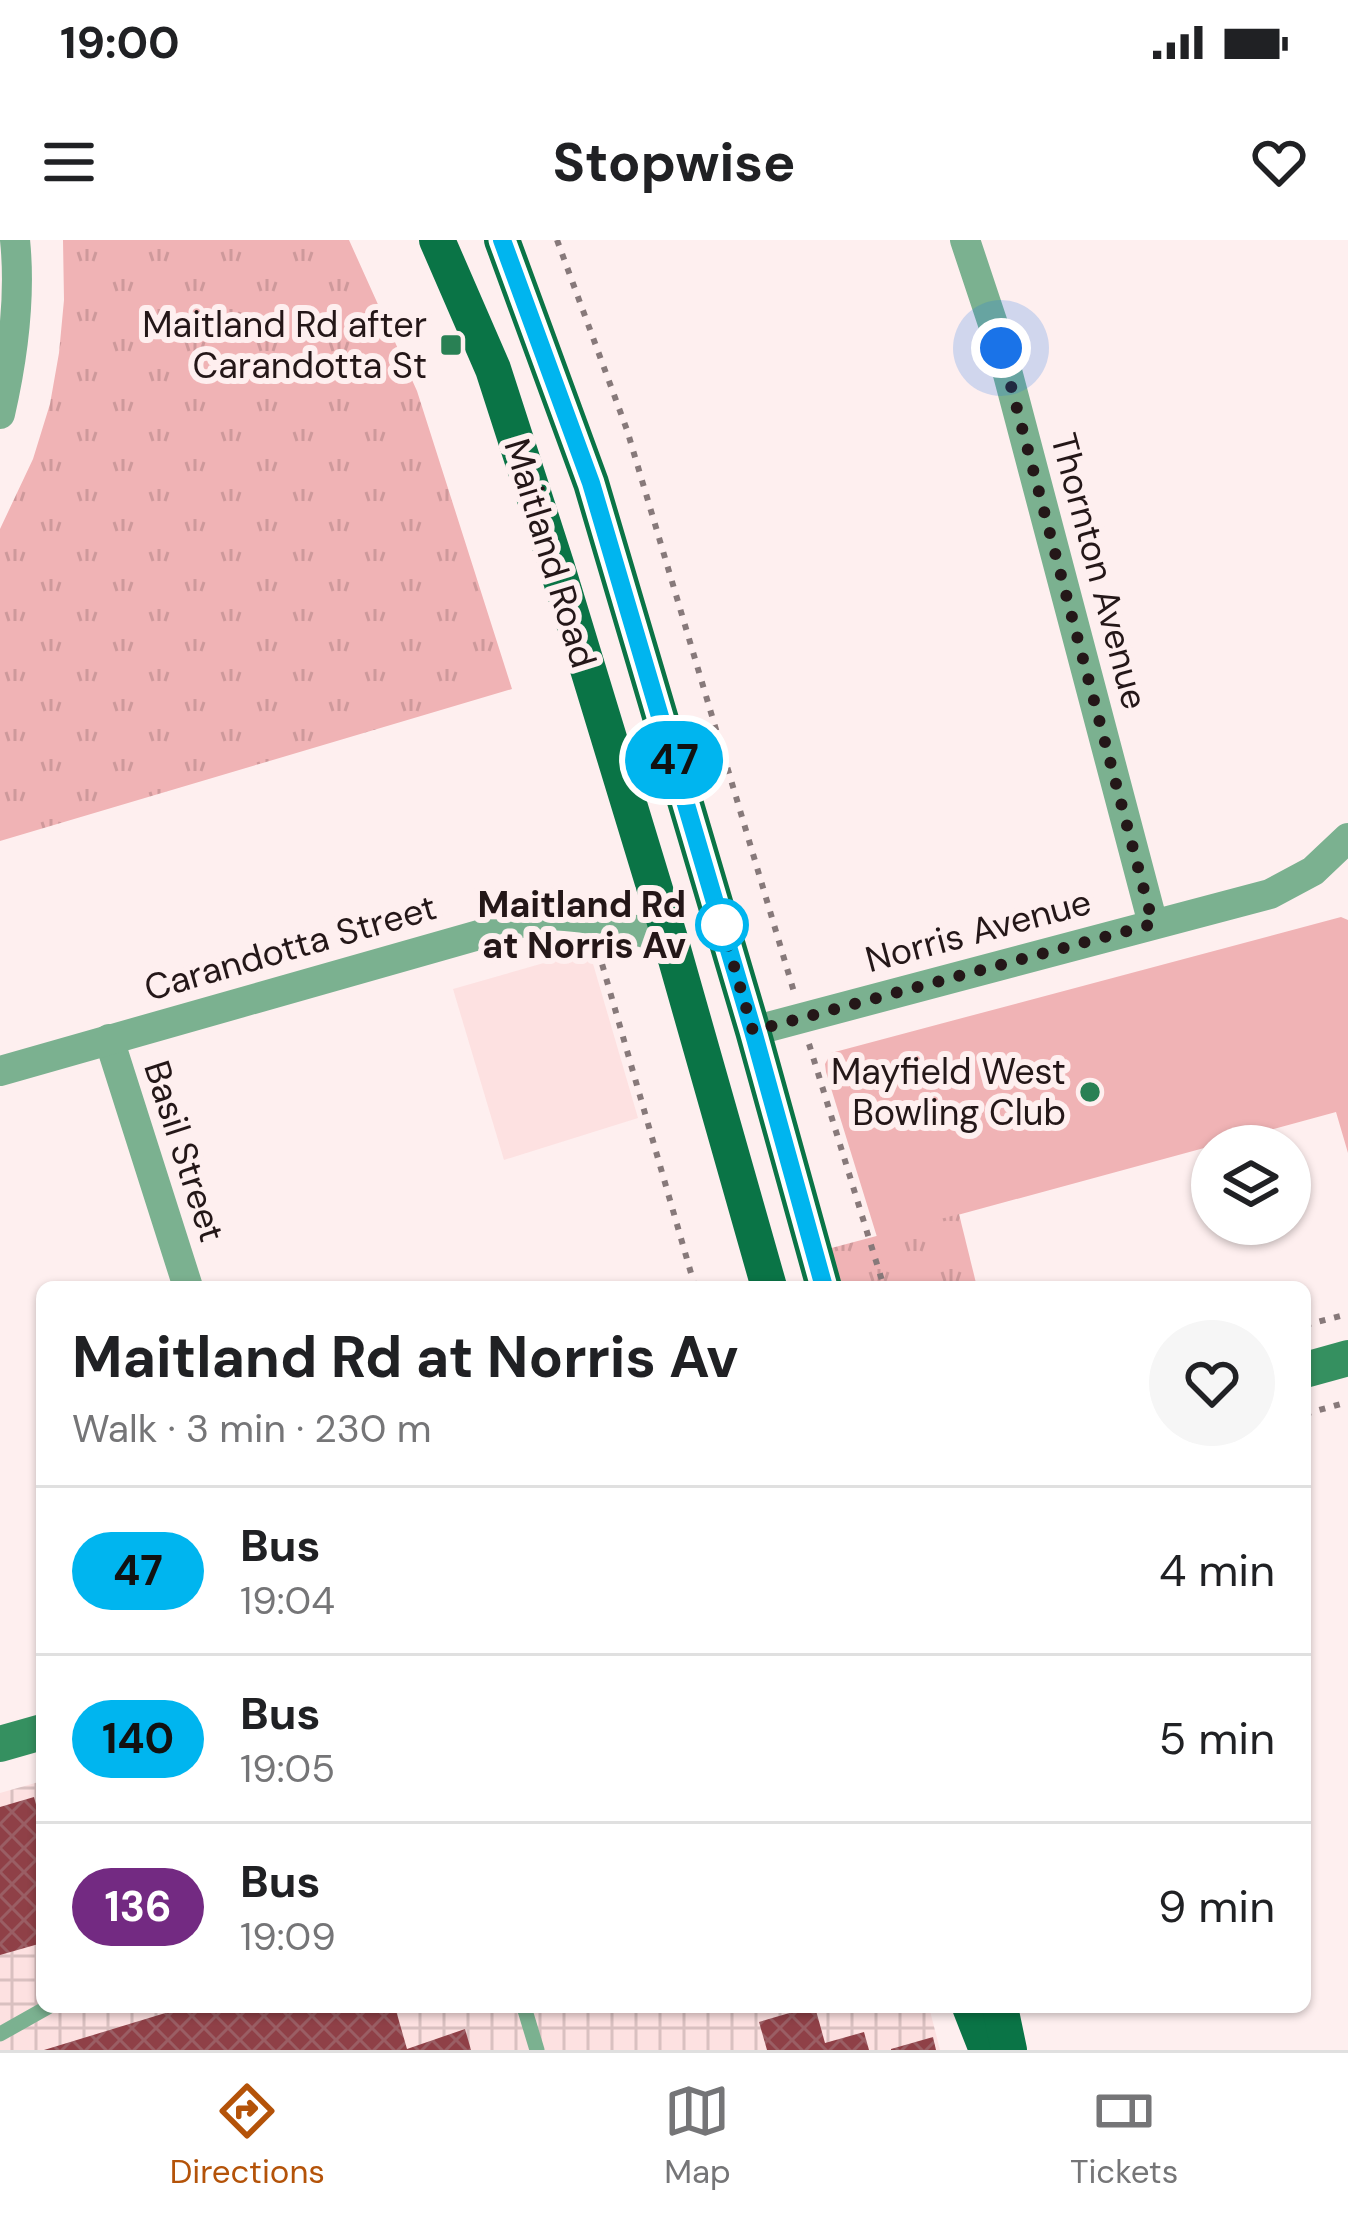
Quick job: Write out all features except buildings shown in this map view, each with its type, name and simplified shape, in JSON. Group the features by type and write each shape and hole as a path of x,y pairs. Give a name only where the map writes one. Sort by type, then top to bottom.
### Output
{"main road":[{"name":"Maitland Road","path":"437,240 493,368 556,564 767,1281"},
{"name":"Maitland Road","path":"502,240 591,483 822,1281"},
{"path":"1311,1368 1348,1358"},
{"path":"0,1744 36,1734"},
{"path":"972,2013 987,2050"},
{"path":"1001,2013 1010,2050"}],"street":[{"path":"0,414 14,337 15,240"},
{"name":"Thornton Avenue","path":"964,240 1001,348 1153,924"},
{"name":"Norris Avenue","path":"753,1031 1270,894 1313,871 1348,838"},
{"name":"Carandotta Street","path":"0,1071 549,915 588,916 671,942"},
{"name":"Basil Street","path":"109,1039 186,1281"}],"lane":[{"path":"0,2035 38,2013"},
{"path":"526,2013 537,2050"}],"path":[{"path":"557,240 627,430 797,1003"},
{"path":"588,916 693,1281"},
{"path":"808,1041 882,1281"},
{"path":"1311,1323 1348,1314"},
{"path":"1311,1412 1348,1402"}],"shaded area":[{"path":"589,950 638,1118 504,1160 453,989"},
{"path":"36,1783 36,2013 931,2013 940,2050 0,2050 0,1793"}],"green space":[{"path":"63,240 349,240 417,391 512,689 0,841 0,529 33,459 50,404 64,300"},
{"name":"Mayfield West Bowling Club","path":"1341,917 1348,920 1348,1153 1336,1112 1288,1125 1191,1125 1191,1151 877,1237 826,1072 831,1053"},
{"path":"959,1214 976,1281 834,1281 824,1250"}],"bus line":[{"name":"47","path":"502,240 591,483 822,1281"}],"place":[{"name":"Maitland Rd after Carandotta St","path":"451,345"},
{"name":"Maitland Rd at Norris Av","path":"722,925"},
{"name":"Mayfield West Bowling Club","path":"1090,1092"}],"route":[{"path":"722,925 753,1031 1153,924 1001,348"}]}
